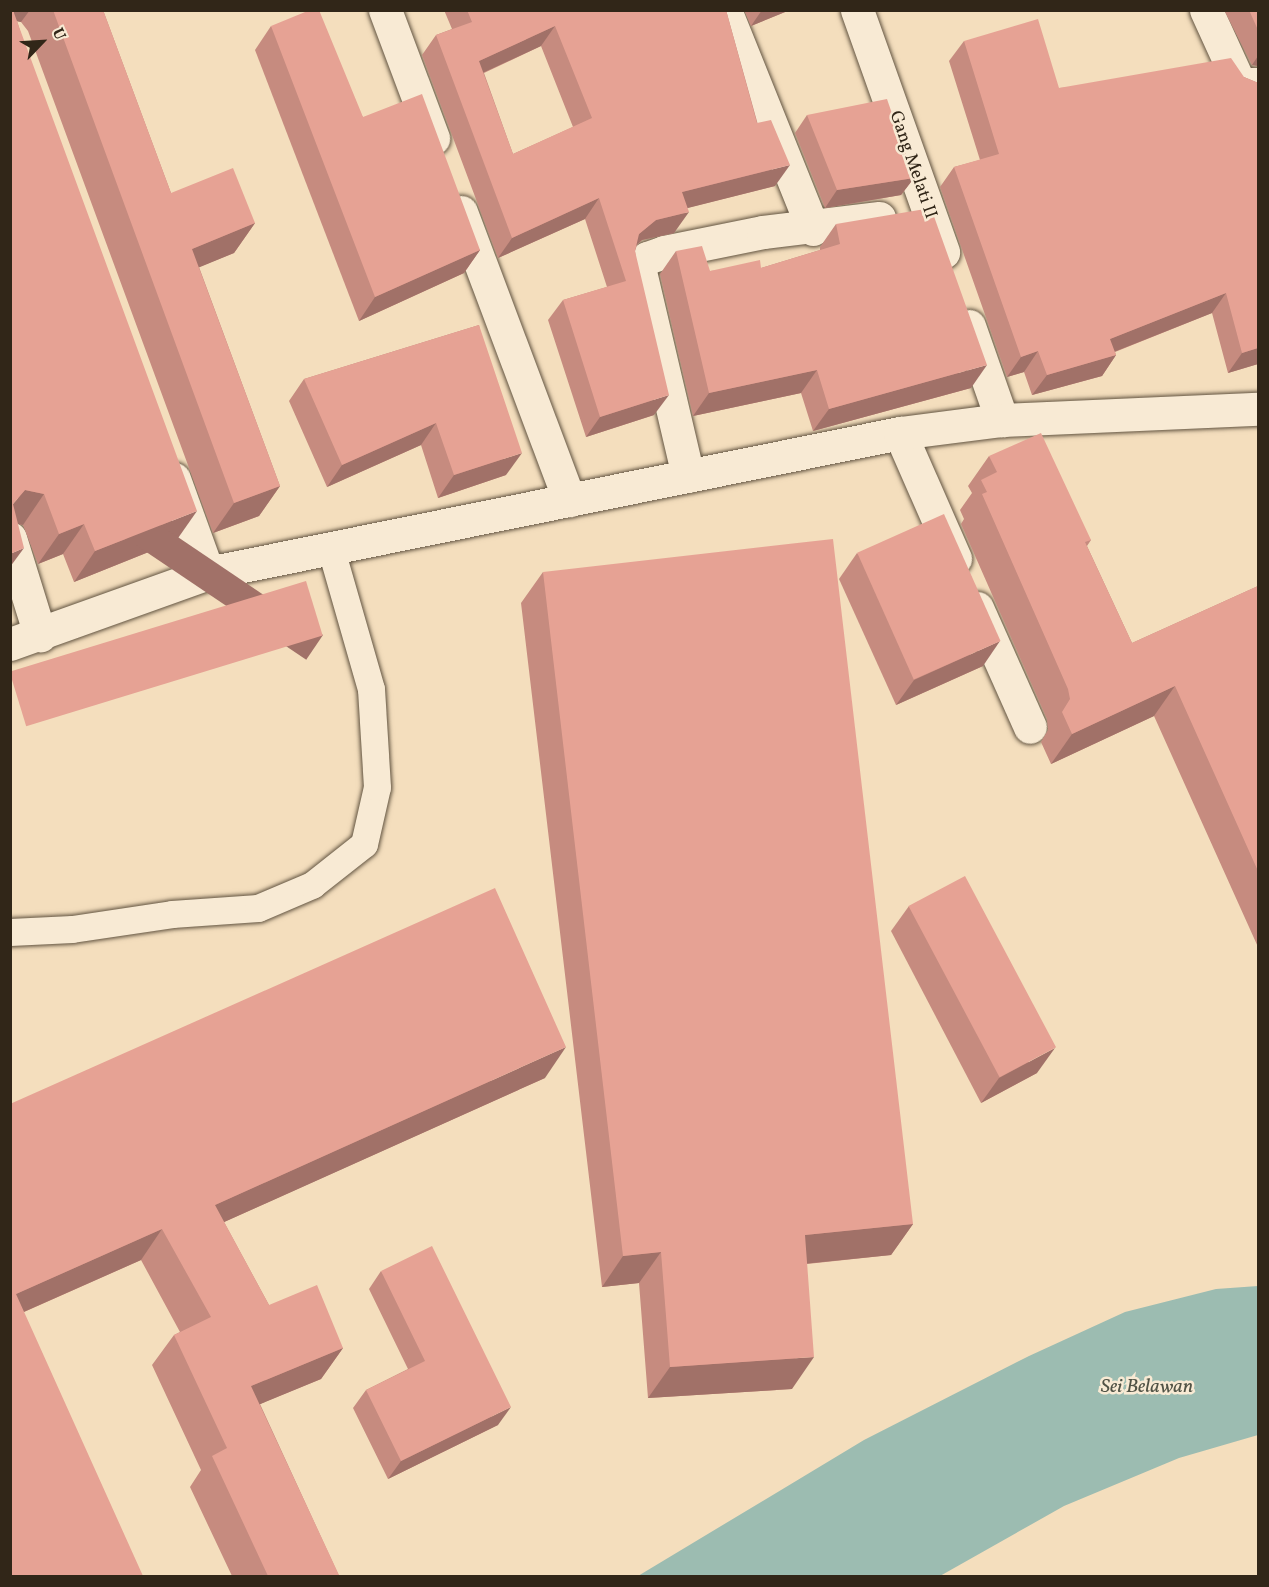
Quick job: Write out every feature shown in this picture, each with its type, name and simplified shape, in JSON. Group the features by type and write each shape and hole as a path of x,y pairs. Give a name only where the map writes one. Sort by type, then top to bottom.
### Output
{"street":[{"path":"385,10 569,500"},
{"path":"725,10 813,229"},
{"name":"Gang Melati II","path":"857,10 1002,420"},
{"path":"1206,10 1237,78 1243,84 1258,84"},
{"path":"688,476 639,267 647,258 664,252 763,232 813,229 928,210"},
{"path":"10,538 25,639 208,573 330,546 900,433 1002,420 1258,409"},
{"path":"900,433 1030,727"},
{"path":"163,450 208,573"}],"lane":[{"path":"10,932 72,929 172,914 258,908 312,885 364,844 377,787 372,689 330,546"}],"water":[{"name":"Sei Belawan","path":"1258,1286 1258,1435 1179,1458 1064,1506 940,1576 638,1576 864,1440 1029,1356 1125,1312 1216,1289"}],"building":[{"path":"10,10 14,10 197,511 95,551 84,524 59,534 44,494 25,490 13,504 24,548 10,554"},
{"path":"53,10 103,10 171,193 233,168 255,223 192,249 280,486 234,503"},
{"path":"310,10 319,10 363,117 422,94 480,250 375,297 271,26"},
{"path":"467,10 726,10 757,123 771,120 790,165 682,192 689,212 656,220 639,234 635,251 669,395 600,417 563,300 626,281 599,198 512,238 436,35 472,22","holes":["555,26 592,118 513,154 479,61"]},
{"path":"1249,10 1258,10 1258,30"},
{"path":"1038,19 1059,88 1231,58 1244,77 1258,82 1258,348 1242,353 1226,293 1110,339 1116,355 1047,375 1038,351 1021,357 954,167 999,154 964,41"},
{"path":"887,99 914,178 837,190 807,115"},
{"path":"931,208 987,365 829,409 817,370 709,393 676,251 702,246 710,271 760,260 761,268 840,244 836,224"},
{"path":"479,325 522,453 454,475 436,423 342,465 304,379"},
{"path":"1041,433 1091,540 1085,542 1132,643 1258,586 1258,871 1175,686 1072,734 1062,712 1070,699 1068,689 982,494 987,492 981,480 997,472 989,456"},
{"path":"944,514 1001,641 914,680 857,553"},
{"path":"833,539 913,1224 805,1235 814,1357 670,1367 661,1252 623,1256 543,572"},
{"path":"306,581 323,636 26,726 10,671"},
{"path":"965,876 1056,1047 1000,1077 908,906"},
{"path":"495,888 566,1047 215,1205 269,1305 317,1285 343,1348 251,1386 339,1575 268,1576 212,1456 227,1448 174,1335 211,1317 162,1229 16,1294 143,1576 10,1576 10,1104"},
{"path":"432,1246 511,1407 401,1461 366,1390 425,1361 381,1271"}]}
